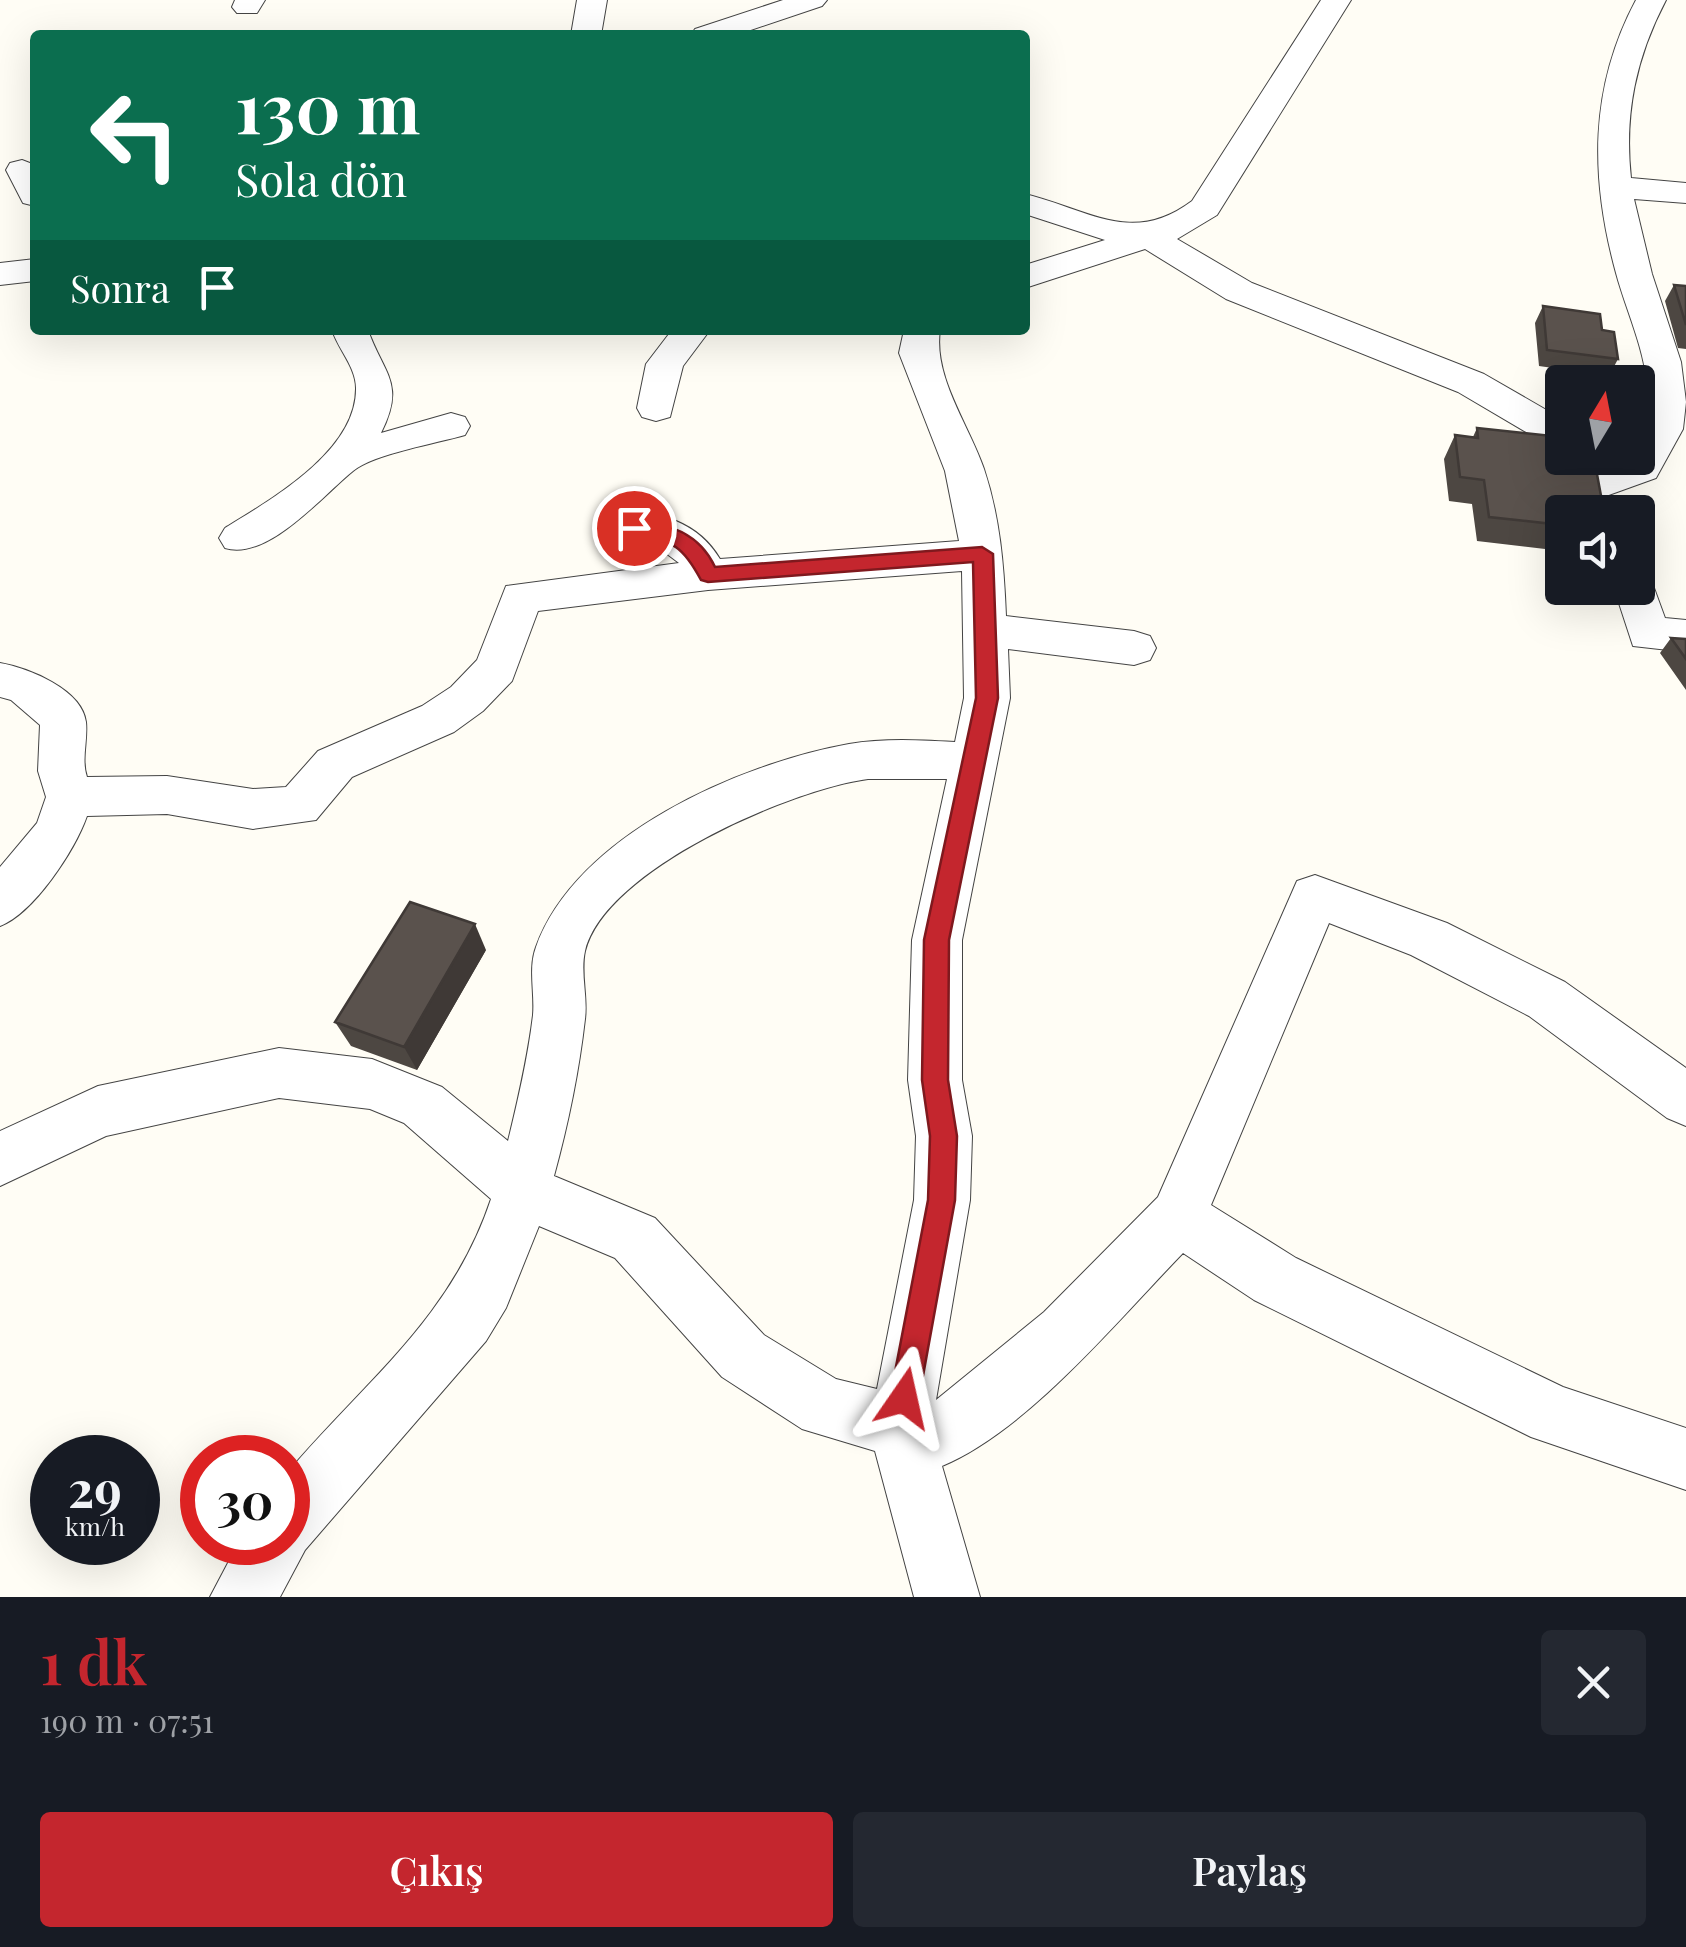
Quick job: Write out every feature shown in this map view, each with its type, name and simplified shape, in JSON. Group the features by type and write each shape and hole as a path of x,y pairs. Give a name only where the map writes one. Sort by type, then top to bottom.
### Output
{"street":[{"path":"587,30 592,0"},
{"path":"721,30 812,0"},
{"path":"1030,274 1173,233 1204,208 1336,0"},
{"path":"1603,484 1644,467 1661,440 1670,402 1616,187 1612,102 1632,32 1650,0"},
{"path":"1616,187 1686,193"},
{"path":"1030,206 1118,233 1149,237 1240,291 1471,383 1545,426"},
{"path":"0,274 30,271"},
{"path":"349,456 374,409 375,387 352,335"},
{"path":"656,408 665,364 688,335"},
{"path":"920,335 922,368 965,471 982,554 986,630 987,698 936,940 935,1080 944,1136 942,1200 900,1428 947,1597"},
{"path":"240,538 268,522 349,456 451,426"},
{"path":"634,528 660,529 673,535 701,558 708,574"},
{"path":"70,797 166,795 253,809 299,806 335,764 438,719 467,699 496,668 521,598 708,574 982,554"},
{"path":"1640,605 1648,634 1686,636"},
{"path":"986,630 1134,648"},
{"path":"0,680 24,685 63,720 61,771 70,797 56,833 0,904"},
{"path":"310,1501 452,1340 483,1291 525,1192 560,1017 560,952 580,906 614,871 660,842 744,800 834,766 906,758 976,762"},
{"path":"0,1158 98,1112 279,1072 372,1084 423,1105 525,1192 635,1238 743,1356 824,1408 939,1436 1065,1333 1178,1218 1316,896 1429,938 1547,1000 1686,1100"},
{"path":"1178,1218 1274,1280 1553,1415 1686,1459"},
{"path":"243,1597 262,1565"}],"building":[{"path":"1674,285 1686,286 1686,325"},
{"path":"1543,306 1600,314 1602,330 1614,332 1618,359 1547,350"},
{"path":"1477,428 1545,435 1545,475 1597,475 1601,495 1545,495 1545,523 1489,517 1484,480 1460,477 1455,435 1478,438"},
{"path":"1671,638 1686,639 1686,659"},
{"path":"410,902 475,924 404,1047 335,1022"}],"route":[{"path":"634,528 660,529 673,535 701,558 708,574 982,554 987,698 936,940 935,1080 944,1136 942,1200 904,1398"}]}
